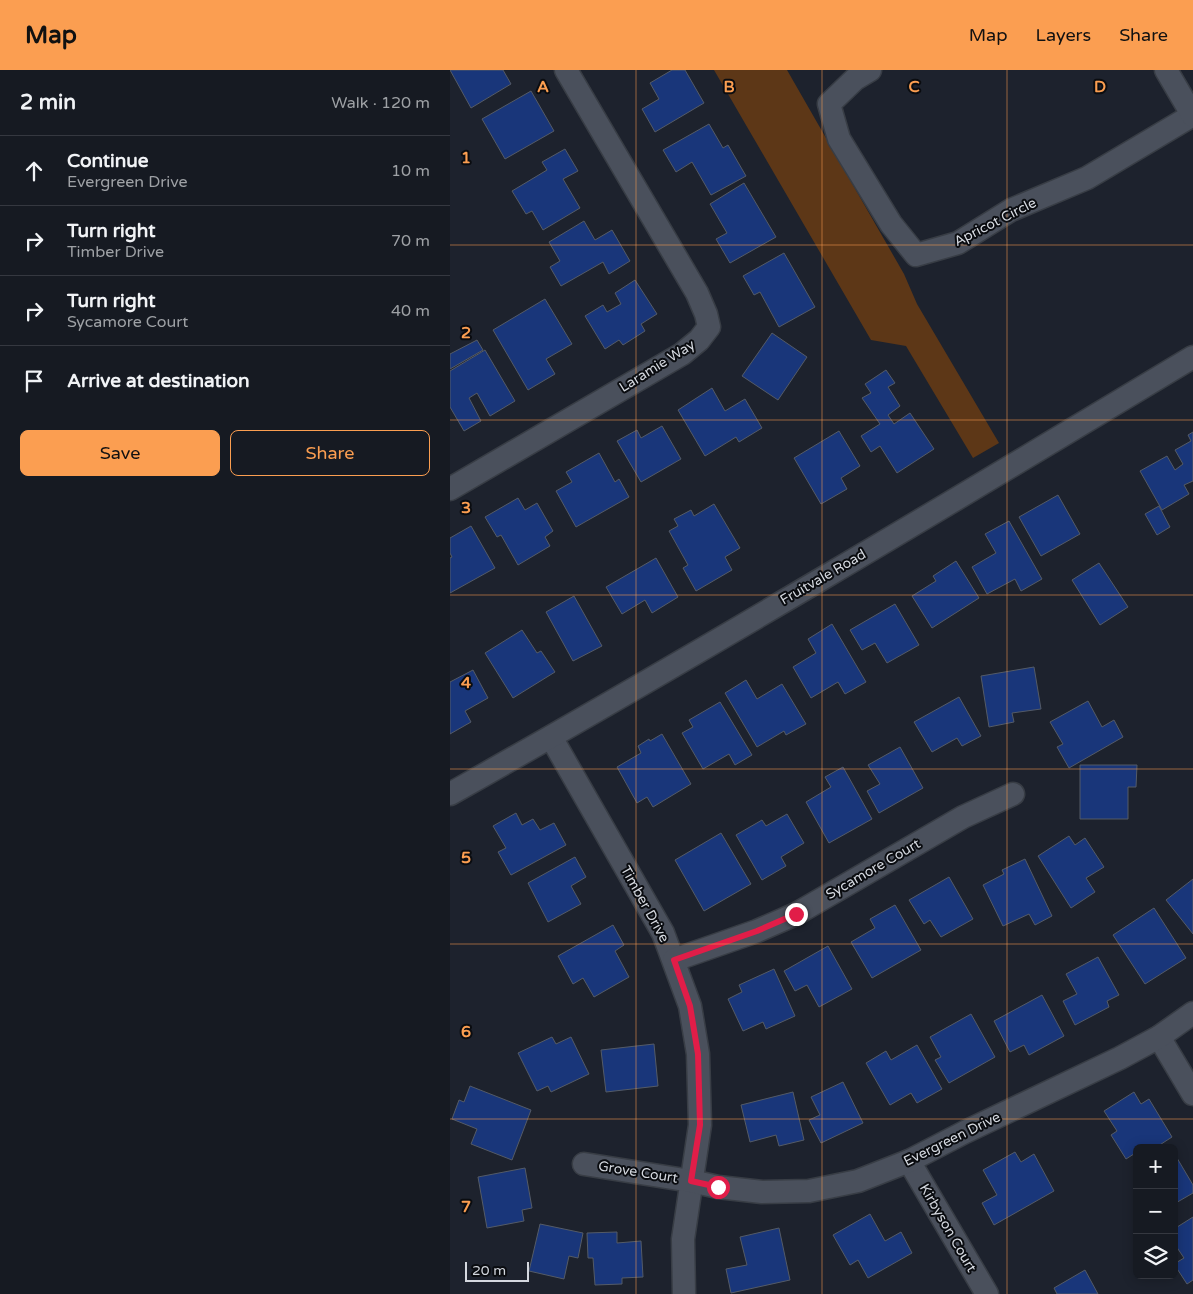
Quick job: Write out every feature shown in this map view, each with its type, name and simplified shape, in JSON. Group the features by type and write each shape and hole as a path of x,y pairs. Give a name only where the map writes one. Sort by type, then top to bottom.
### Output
{"street":[{"name":"Laramie Way","path":"450,489 682,354 699,340 709,328 706,314 697,293 566,70"},
{"name":"Apricot Circle","path":"870,70 855,79 829,104 839,139 891,224 916,254 958,243 1011,210 1087,178 1193,115"},
{"path":"1166,70 1193,115"},
{"name":"Fruitvale Road","path":"450,794 551,737 1193,357"},
{"name":"Timber Drive","path":"551,737 663,933 690,1006 698,1054 700,1125 683,1239 684,1294"},
{"name":"Sycamore Court","path":"674,960 757,931 796,914 963,817 1013,794"},
{"name":"Evergreen Drive","path":"691,1181 718,1187 762,1192 809,1191 858,1181 909,1161 1120,1058 1159,1037 1193,1014"},
{"path":"1159,1037 1193,1094"},
{"name":"Kirbyson Court","path":"909,1161 987,1294"},
{"name":"Grove Court","path":"584,1164 691,1181"}],"shaded area":[{"path":"714,70 787,70 904,274 917,304 999,443 973,458 906,346 871,340"}],"building":[{"path":"450,70 503,70 511,84 471,108"},
{"path":"672,70 685,70 704,103 655,132 642,109 659,99 650,83"},
{"path":"531,91 554,131 505,159 482,119"},
{"path":"709,124 723,148 728,145 746,176 711,195 692,162 676,172 663,150"},
{"path":"565,149 578,171 563,179 580,208 543,230 532,211 526,214 512,191 547,170 542,162"},
{"path":"744,183 776,237 730,263 716,239 727,233 710,204"},
{"path":"584,221 595,240 612,230 630,261 609,274 603,262 561,286 550,267 560,261 549,242"},
{"path":"784,253 815,307 779,327 760,292 754,295 743,276"},
{"path":"635,280 657,314 641,324 645,331 623,345 619,340 605,349 585,316 603,305 607,312 621,304 615,293"},
{"path":"545,299 572,344 546,359 555,374 528,390 493,330"},
{"path":"772,333 807,357 778,400 742,376"},
{"path":"477,340 483,350 450,369 450,354"},
{"path":"485,350 515,401 490,416 477,393 469,398 481,421 464,431 450,407 450,371"},
{"path":"886,370 895,383 888,387 900,406 888,415 894,424 910,413 934,449 897,473 880,446 871,452 861,436 880,424 862,398 871,393 865,384"},
{"path":"712,388 725,411 745,399 762,428 739,442 736,437 705,456 678,410"},
{"path":"662,426 681,459 641,482 617,441 637,430 641,438"},
{"path":"839,431 860,466 841,478 847,489 821,504 794,458"},
{"path":"1193,432 1193,481 1184,485 1189,494 1162,510 1140,471 1167,456 1175,470 1183,464 1175,450 1191,441 1188,435"},
{"path":"599,453 615,482 619,479 629,497 576,527 556,491 572,482 566,472"},
{"path":"1058,495 1080,534 1041,556 1019,517"},
{"path":"518,498 525,510 537,503 553,531 545,537 550,546 518,565 501,535 497,537 485,517"},
{"path":"714,504 740,548 725,557 732,570 696,591 683,568 688,565 669,531 678,526 674,519 691,510 694,516"},
{"path":"1159,506 1170,527 1157,535 1145,514"},
{"path":"1009,521 1042,579 1021,591 1015,579 987,594 972,567 996,553 985,534"},
{"path":"471,526 495,568 450,593 450,558 452,557 450,553 450,538"},
{"path":"656,558 678,597 652,613 645,600 622,614 606,587"},
{"path":"956,561 979,598 932,628 912,596 936,581 933,576"},
{"path":"1099,563 1128,607 1100,625 1072,580"},
{"path":"574,596 602,646 573,661 546,612"},
{"path":"895,604 919,645 887,663 875,643 862,650 850,630"},
{"path":"832,624 866,682 845,694 838,682 811,698 793,667 816,653 808,639"},
{"path":"522,630 537,653 541,651 555,672 513,698 485,653"},
{"path":"1034,667 1041,709 1012,713 1014,722 989,727 981,676"},
{"path":"473,670 488,698 465,711 471,722 450,734 450,682"},
{"path":"746,680 757,699 782,684 806,724 786,735 784,731 757,747 725,693"},
{"path":"959,697 981,736 962,746 957,738 932,752 914,722"},
{"path":"1088,701 1102,727 1114,720 1123,737 1069,768 1057,747 1063,744 1050,722"},
{"path":"720,702 752,755 735,765 729,754 703,769 682,733 693,727 689,720"},
{"path":"662,734 691,784 653,807 647,797 637,803 617,767 641,753 638,746"},
{"path":"900,747 923,788 879,813 867,791 880,784 868,765"},
{"path":"1080,765 1137,765 1136,787 1128,787 1128,819 1080,819"},
{"path":"843,767 872,819 829,843 806,802 831,787 825,777"},
{"path":"516,813 522,825 533,819 540,830 554,823 566,845 511,875 498,852 506,848 493,826"},
{"path":"787,814 804,843 781,857 786,866 762,880 736,835 762,820 766,826"},
{"path":"721,833 751,884 704,911 675,860"},
{"path":"1069,836 1075,845 1085,838 1104,867 1086,878 1095,892 1071,908 1038,856"},
{"path":"575,857 586,877 571,886 581,904 548,922 528,883"},
{"path":"1025,859 1052,916 1035,925 1029,914 1003,926 983,885 1004,874 1002,870"},
{"path":"949,877 973,919 941,937 930,920 924,924 909,900"},
{"path":"1193,879 1193,934 1166,900"},
{"path":"895,905 921,950 872,978 851,942 875,928 870,919"},
{"path":"1154,908 1186,958 1145,984 1113,935"},
{"path":"613,925 624,945 615,951 629,977 594,997 583,978 573,984 558,956"},
{"path":"828,946 852,989 819,1007 807,985 795,991 784,971"},
{"path":"1098,957 1119,995 1107,1001 1109,1007 1075,1025 1063,1001 1077,994 1066,974"},
{"path":"774,969 795,1016 766,1029 763,1022 743,1031 728,999 742,992 739,985"},
{"path":"1042,995 1064,1036 1029,1055 1024,1045 1010,1052 994,1021"},
{"path":"971,1014 995,1057 949,1083 935,1060 941,1057 930,1037"},
{"path":"552,1037 556,1044 571,1037 589,1074 551,1092 548,1086 537,1091 518,1053"},
{"path":"654,1044 658,1086 606,1092 601,1050"},
{"path":"917,1045 942,1089 917,1103 911,1093 890,1105 866,1063 886,1051 891,1060"},
{"path":"843,1082 863,1123 821,1143 809,1120 820,1115 811,1097"},
{"path":"470,1086 531,1110 512,1160 471,1144 477,1129 452,1119 459,1100 464,1102"},
{"path":"793,1092 804,1140 779,1146 776,1135 750,1142 741,1105"},
{"path":"1134,1092 1141,1104 1149,1099 1172,1137 1161,1144 1133,1144 1133,1155 1126,1159 1111,1135 1117,1131 1104,1111"},
{"path":"1015,1152 1021,1162 1034,1154 1054,1191 994,1225 982,1203 997,1195 983,1170"},
{"path":"1178,1160 1193,1185 1193,1193 1178,1202"},
{"path":"525,1168 532,1208 522,1210 524,1221 487,1228 478,1177"},
{"path":"870,1214 885,1241 901,1232 912,1253 868,1278 858,1260 850,1265 833,1235"},
{"path":"1193,1217 1193,1280 1187,1284 1178,1270 1178,1262 1184,1258 1178,1249 1178,1226"},
{"path":"540,1224 583,1233 578,1258 569,1256 564,1279 529,1271"},
{"path":"779,1228 790,1280 731,1293 726,1269 747,1265 740,1237"},
{"path":"617,1232 617,1243 641,1241 643,1277 622,1278 622,1284 595,1285 593,1258 588,1258 587,1233"},
{"path":"1085,1270 1098,1294 1057,1294 1054,1288"}],"route":[{"path":"718,1187 691,1181 700,1125 698,1054 690,1006 674,960 757,931 796,914"}]}
